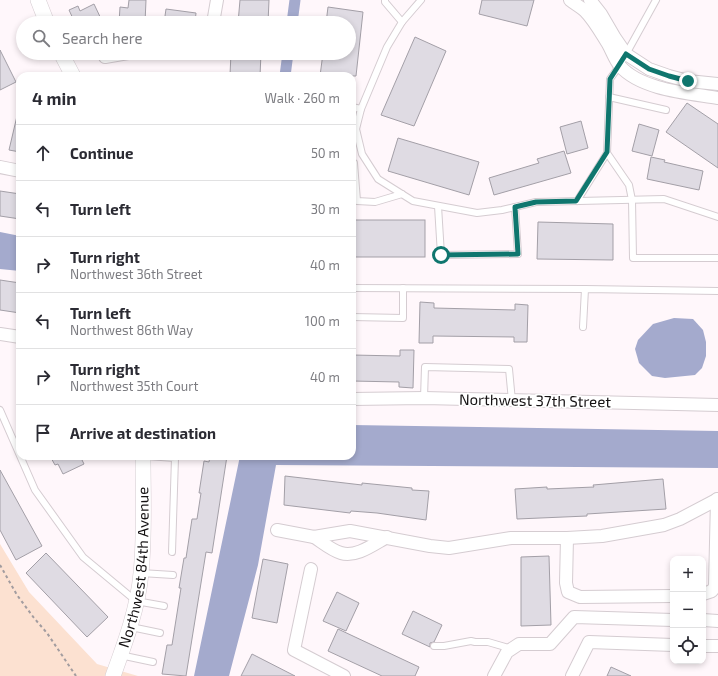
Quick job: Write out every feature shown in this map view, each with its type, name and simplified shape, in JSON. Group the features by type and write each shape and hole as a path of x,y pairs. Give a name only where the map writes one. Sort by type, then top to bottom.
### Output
{"street":[{"path":"38,0 44,16"},
{"path":"214,16 217,0"},
{"path":"570,0 585,11 620,65 635,78 649,84 689,94 718,98"},
{"path":"590,0 602,14 626,54 649,69 669,76 688,81 718,84"},
{"path":"65,60 71,72"},
{"path":"0,167 16,170"},
{"path":"0,334 16,336"},
{"name":"Northwest 37th Street","path":"356,399 424,398 718,405"},
{"name":"Northwest 84th Avenue","path":"113,676 136,601 141,573 143,460"},
{"path":"314,537 350,531 430,546 449,548 511,538 566,538 602,536 664,525 680,519 718,499 715,586 712,591 706,593"},
{"path":"277,530 314,537 341,553 353,554 387,537"},
{"path":"566,538 566,583 568,592 580,597 670,596"},
{"path":"311,569 294,650 344,676"},
{"path":"494,676 507,652 512,648 519,644 550,644 574,617 670,620"},
{"path":"706,620 718,621"},
{"path":"572,676 589,642 670,645"},
{"path":"706,646 718,646"}],"lane":[{"path":"385,0 385,2 402,22"},
{"path":"421,0 402,22 387,47 361,109 356,129 362,154 378,179 413,201 477,213 536,202 664,199 718,217"},
{"path":"576,201 607,152 610,79 620,65 656,0"},
{"path":"609,97 666,110"},
{"path":"356,108 361,109"},
{"path":"607,152 629,185 632,200 633,258 718,258"},
{"path":"356,162 366,160"},
{"path":"356,192 357,201 376,202 402,194"},
{"path":"438,206 441,255 518,254 515,207"},
{"path":"356,288 584,289 718,292"},
{"path":"356,317 403,318 404,288"},
{"path":"583,327 584,289"},
{"path":"424,398 425,367 509,369 512,400"},
{"path":"0,410 16,447"},
{"path":"22,460 35,490 83,557 136,601 164,606"},
{"path":"172,552 175,460"},
{"path":"141,573 173,574"},
{"path":"129,626 160,633"},
{"path":"434,646 444,646 471,641 488,642 512,648"},
{"path":"120,656 153,662"}],"path":[{"path":"0,565 17,595 47,633 76,676"}],"shaded area":[{"path":"0,544 29,592 97,664 138,676 0,676"}],"water":[{"path":"0,232 16,235 16,271 0,269"},
{"path":"674,318 693,319 703,330 706,342 706,356 702,368 695,375 665,378 652,376 639,363 635,349 638,340 653,324"},
{"path":"356,425 718,431 718,468 276,465 258,565 229,676 194,676 239,460 356,460"}],"building":[{"path":"129,0 146,0 145,16 119,16 120,7 128,8"},
{"path":"240,0 269,0 268,16 239,16"},
{"path":"482,0 534,0 527,26 479,14"},
{"path":"94,4 100,16 72,16 69,10 78,6 80,11"},
{"path":"328,7 363,12 356,76 356,72 321,72 322,60 356,60 356,16 327,16"},
{"path":"166,9 196,13 196,16 165,16"},
{"path":"415,37 446,51 414,126 381,115"},
{"path":"0,50 16,82 0,90"},
{"path":"231,60 261,60 260,72 230,72"},
{"path":"687,103 718,124 718,168 666,132"},
{"path":"16,120 16,151 9,150"},
{"path":"581,121 588,148 567,154 560,127"},
{"path":"639,124 659,130 652,156 632,151"},
{"path":"398,138 479,162 469,195 388,171"},
{"path":"564,151 571,173 494,195 489,178 539,163 537,159"},
{"path":"651,157 665,160 664,162 703,171 699,190 647,179"},
{"path":"0,191 16,193 16,218 0,216"},
{"path":"356,220 425,220 425,257 356,257"},
{"path":"538,222 613,224 613,260 537,259"},
{"path":"0,280 16,282 16,312 0,310"},
{"path":"420,302 434,303 434,308 515,310 515,304 528,305 527,342 514,342 514,337 433,336 433,343 419,343"},
{"path":"400,350 414,350 413,388 399,387 399,382 356,381 356,355 400,356"},
{"path":"52,460 82,460 84,464 63,474 58,464 55,465"},
{"path":"209,460 226,460 212,553 206,552 186,676 162,674 167,645 172,645 181,588 179,588 184,558 186,558 192,519 197,519 204,461 209,462"},
{"path":"0,470 42,546 16,560 0,530"},
{"path":"285,476 362,485 362,483 412,488 412,490 429,491 426,520 377,513 351,511 350,513 284,505"},
{"path":"663,479 666,509 587,514 587,516 517,519 515,489 594,487 593,485"},
{"path":"46,553 108,617 87,637 26,573"},
{"path":"549,556 551,625 521,626 521,557"},
{"path":"263,559 288,564 277,623 252,618"},
{"path":"337,592 359,603 346,631 323,621"},
{"path":"413,611 442,625 434,642 430,643 430,647 402,634"},
{"path":"338,629 419,667 415,676 382,676 328,651"},
{"path":"252,654 295,676 241,676"},
{"path":"611,667 631,676 607,676"}],"waterway":[{"path":"293,16 295,0"},
{"path":"286,72 287,60"}],"route":[{"path":"441,255 518,254 515,207 536,202 576,201 607,152 610,79 626,54 649,69 688,81"}]}
